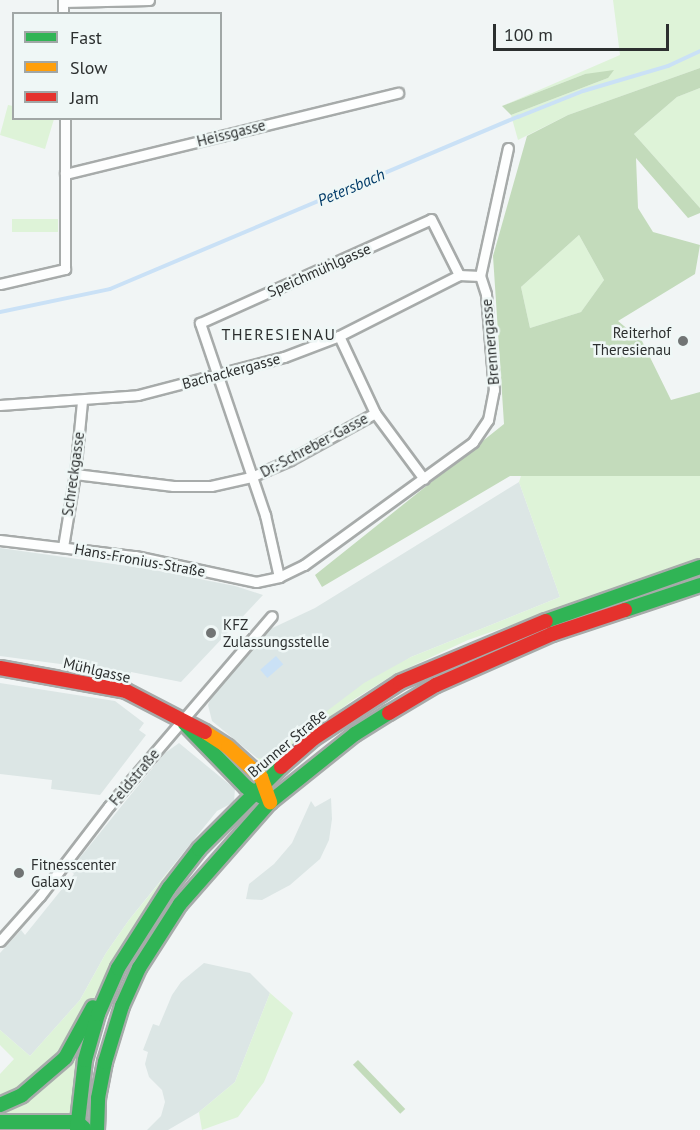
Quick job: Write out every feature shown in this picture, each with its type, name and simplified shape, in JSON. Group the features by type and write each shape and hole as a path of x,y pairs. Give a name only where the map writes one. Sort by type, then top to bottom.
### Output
{"main road":[{"name":"Brunner Straße","path":"80,1127 85,1060 105,996 132,944 169,888 199,849 258,787 313,739 400,682 535,624 700,567"},
{"path":"98,1130 98,1098 107,1053 122,1006 139,968 173,914 202,877 270,802 355,734 436,685 552,634 700,585"},
{"name":"Mühlgasse","path":"0,668 126,691 182,720 198,741 258,787 270,802"},
{"path":"0,1106 22,1095 58,1065 78,1038 95,1002 105,996"},
{"path":"0,1122 80,1127"}],"street":[{"path":"63,1 149,0"},
{"name":"Heissgasse","path":"65,174 398,93"},
{"path":"0,284 65,269 65,120"},
{"name":"Brennergasse","path":"279,577 304,565 424,479 473,442 488,420 494,390 486,294 480,276 508,148"},
{"name":"Speichmühlgasse","path":"217,375 200,323 431,219 459,275"},
{"name":"Bachackergasse","path":"0,405 82,401 138,395 284,357 339,336 459,275 480,276"},
{"path":"339,336 375,413 424,479"},
{"path":"217,375 265,515 279,577"},
{"name":"Schreckgasse","path":"63,547 75,474 82,401"},
{"name":"Dr.-Schreber-Gasse","path":"75,474 173,486 211,486 251,477 290,460 375,413"},
{"name":"Hans-Fronius-Straße","path":"0,540 135,556 256,582 279,577"},
{"name":"Feldstraße","path":"0,941 182,720 272,616"}],"shaded area":[{"path":"519,482 560,597 411,657 302,728 265,758 257,758 212,721 208,705 211,697 264,632 315,608"},
{"path":"0,548 149,569 235,586 263,595 181,682 131,672 130,678 98,669 0,656"},
{"path":"0,683 115,701 144,723 139,730 146,735 100,795 51,789 52,780 0,774"},
{"path":"179,743 235,789 234,802 217,811 129,920 106,953 80,1000 30,1056 0,1030 0,953 21,930 25,935 74,874 70,870 165,753"},
{"path":"331,798 332,819 329,840 320,859 290,885 262,900 246,899 249,884 274,864 292,843 311,801 315,807"},
{"path":"204,963 250,973 270,993 235,1082 199,1112 168,1130 147,1130 161,1116 165,1102 162,1090 149,1077 145,1064 148,1052 143,1050 153,1024 159,1026 172,995 181,982"}],"green space":[{"path":"613,0 700,0 700,68 568,115 518,140 511,115 608,78 585,74 502,106 620,55"},
{"path":"700,68 700,88 677,97 634,134 700,208 700,213 688,218 636,158 638,208 653,232 700,245 695,274 618,321 642,341 671,400 700,392 700,476 510,476 322,587 315,575 504,424 493,256 527,136 568,115","holes":["579,235 604,280 581,312 530,328 521,287"]},
{"path":"614,70 608,78 511,115 502,106 585,74"},
{"path":"700,88 700,208 634,134 677,97"},
{"path":"8,105 12,106 12,120 54,120 45,149 0,135"},
{"path":"12,219 58,219 58,232 12,232"},
{"path":"579,235 604,280 581,312 530,328 521,287"},
{"path":"521,476 700,476 700,560 468,640 393,675 353,700 275,758 263,762 257,758 265,758 364,683 411,657 560,597 519,482"},
{"path":"179,859 183,862 117,955 77,1029 51,1064 9,1095 0,1098 0,1074 14,1059 0,1045 0,1030 30,1056 80,1000 106,953 129,920"},
{"path":"270,993 293,1013 264,1082 238,1117 202,1130 199,1112 235,1082"},
{"path":"82,1045 71,1116 0,1118 0,1109 47,1083"},
{"path":"358,1060 405,1109 400,1114 353,1065"}],"water":[{"path":"276,656 283,664 267,678 260,670"}],"waterway":[{"name":"Petersbach","path":"0,312 110,289 518,117 583,91 668,66 700,51"}],"traffic: fast":[{"path":"546,621 700,567"},
{"path":"625,610 700,585"},
{"path":"97,1130 98,1098 105,1062 122,1006 139,968 180,904 270,802 355,734 389,713"},
{"path":"185,724 246,787 262,797"},
{"path":"77,1130 85,1060 98,1014 118,968 169,888 199,849 281,767"},
{"path":"0,1105 22,1095 65,1058 93,1007"},
{"path":"0,1122 77,1122 84,1128"}],"traffic: slow":[{"path":"205,732 228,747 261,777 270,802"}],"traffic: jam":[{"path":"389,713 436,685 552,634 625,610"},
{"path":"281,767 313,739 400,682 546,621"},
{"path":"0,668 126,691 205,732"}],"place":[{"name":"Reiterhof Theresienau","path":"683,341"},
{"name":"KFZ Zulassungsstelle","path":"211,633"},
{"name":"Fitnesscenter Galaxy","path":"19,873"}],"district":[{"name":"THERESIENAU","path":"279,334"}]}
